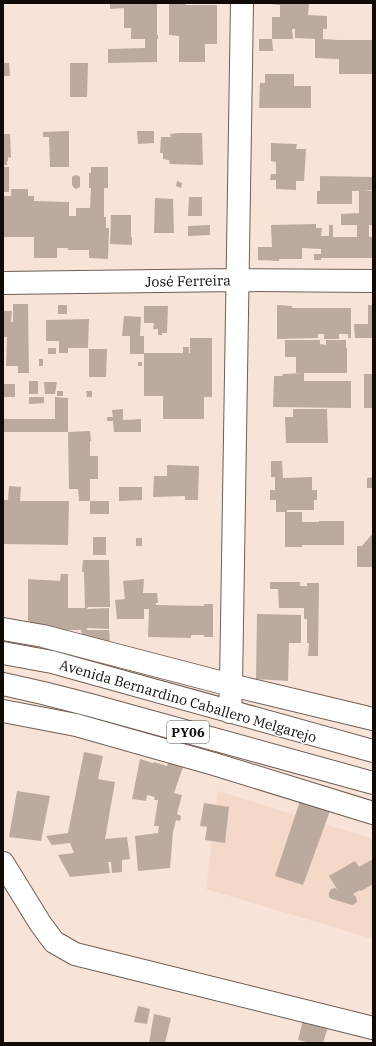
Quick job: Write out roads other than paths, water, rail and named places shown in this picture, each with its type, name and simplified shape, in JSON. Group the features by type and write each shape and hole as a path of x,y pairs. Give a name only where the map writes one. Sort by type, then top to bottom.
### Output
{"main road":[{"path":"230,712 242,3"},
{"name":"José Ferreira","path":"3,283 237,280 373,281"},
{"path":"3,629 43,636 373,720"},
{"name":"Avenida Bernardino Caballero Melgarejo","path":"3,653 52,662 373,751"},
{"name":"Avenida Bernardino Caballero Melgarejo","path":"3,684 49,695 370,782"},
{"path":"3,711 76,726 223,766 373,813 370,782"},
{"path":"223,766 231,744"},
{"path":"3,863 40,923 54,942 76,954 373,1028"}]}
